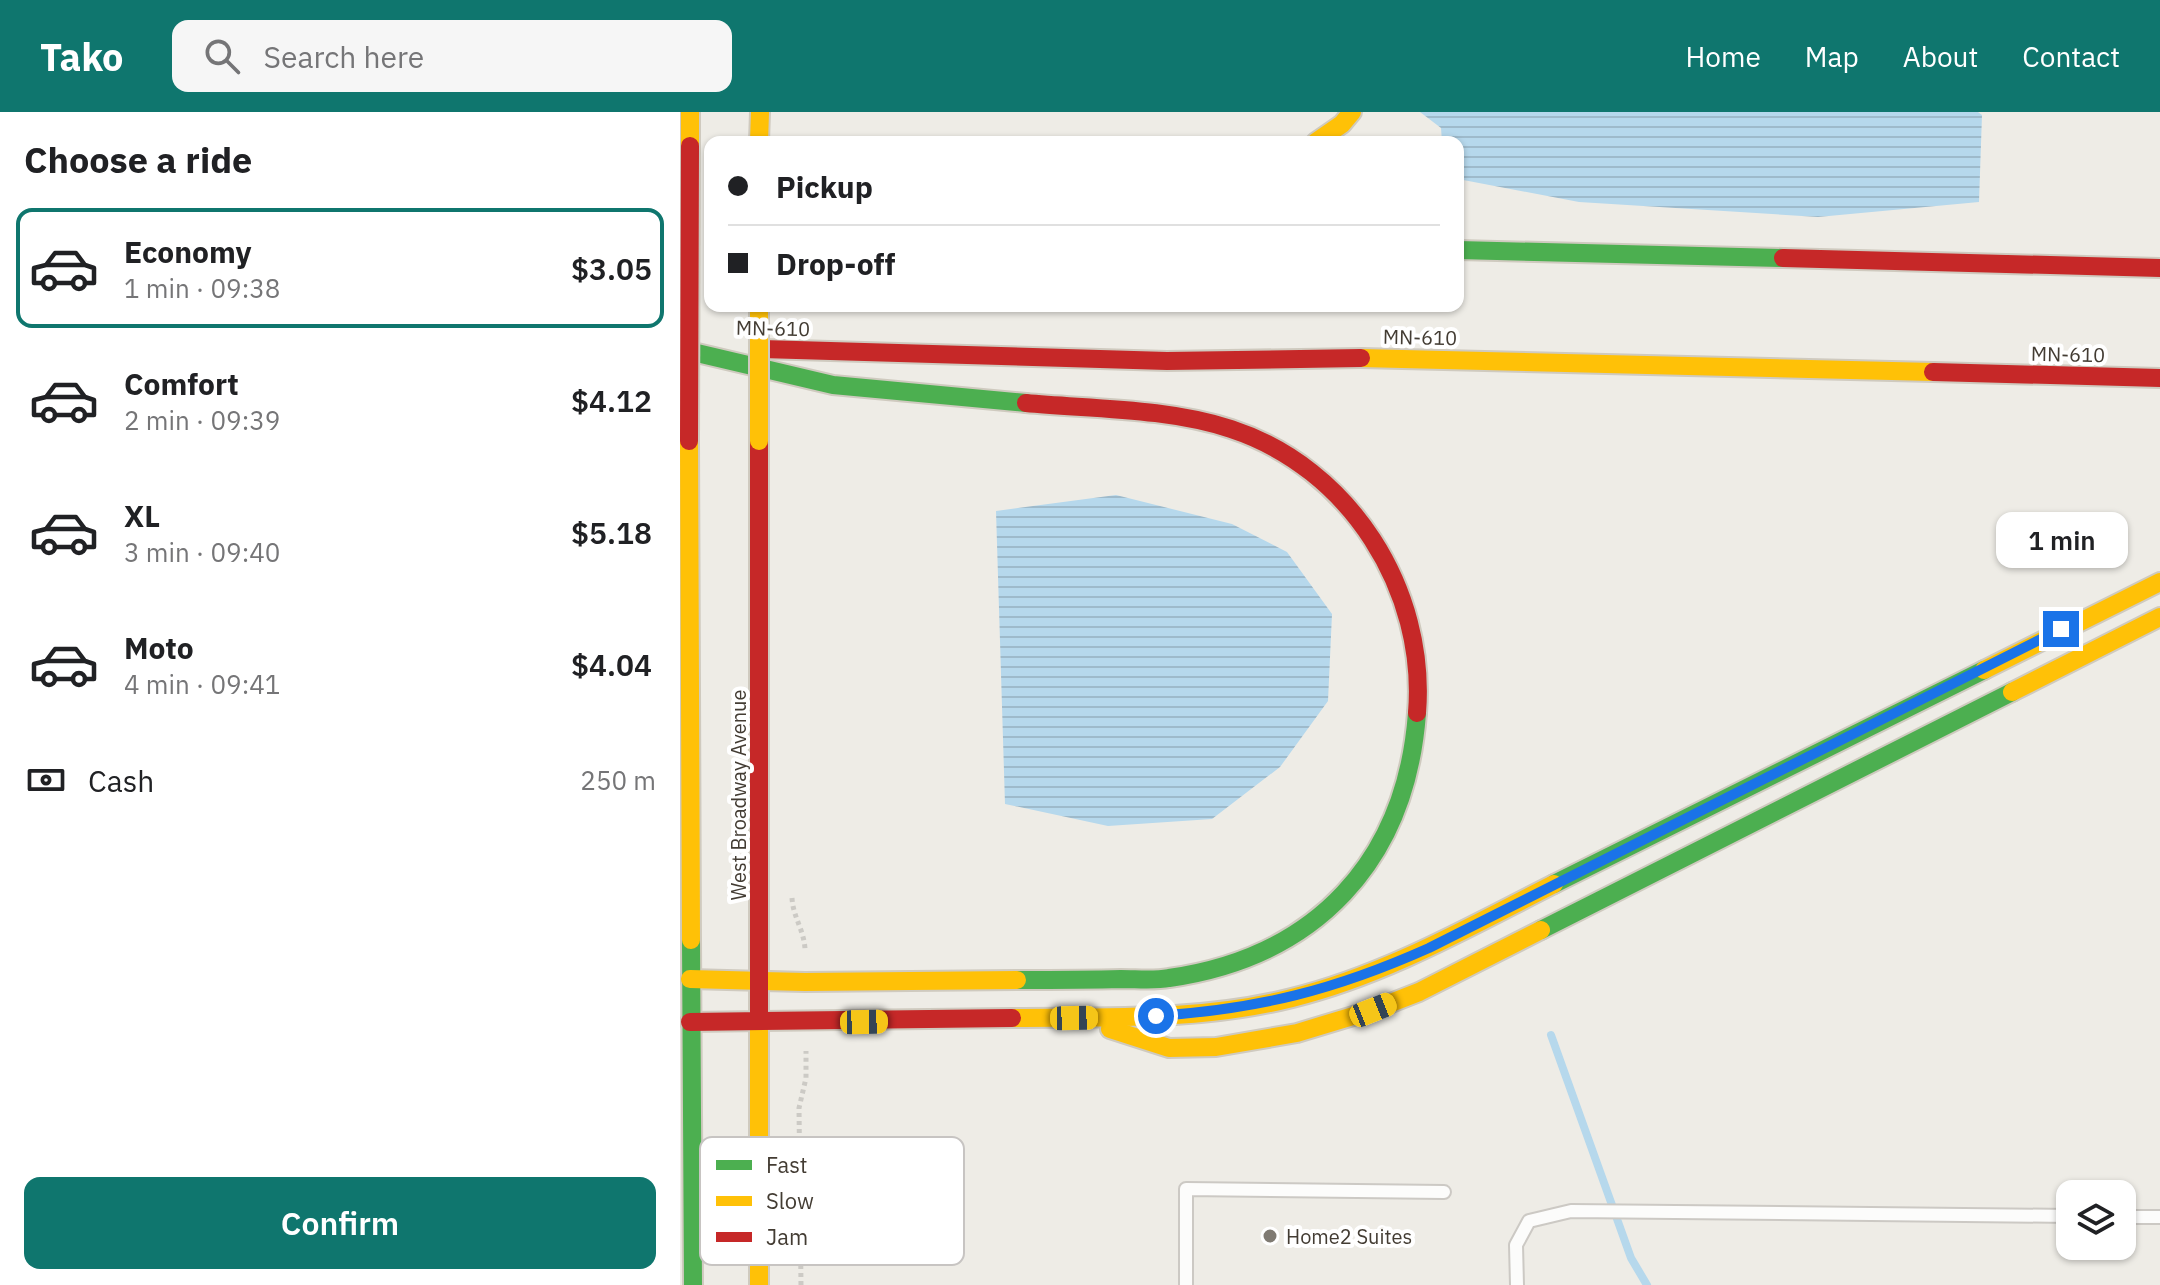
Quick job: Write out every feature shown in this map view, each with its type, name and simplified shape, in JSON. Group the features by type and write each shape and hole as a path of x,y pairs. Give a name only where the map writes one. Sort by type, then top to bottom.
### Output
{"main road":[{"path":"690,112 693,1285"},
{"path":"759,136 760,112"},
{"path":"1324,136 1350,116"},
{"path":"680,209 704,208"},
{"path":"680,228 704,229"},
{"path":"1464,250 2160,268"},
{"name":"West Broadway Avenue","path":"759,312 760,1137"},
{"path":"680,348 833,385 1158,415 1236,431 1299,464 1365,526 1387,560 1412,621 1421,679 1419,719 1407,782 1388,833 1353,884 1306,926 1271,948 1205,973 1166,979 760,982 690,979"},
{"name":"MN-610","path":"680,348 1167,361 1400,358 2160,378"},
{"path":"690,1022 806,1023 1169,1016 1251,1007 1303,995 1391,965 1429,948 2160,582"},
{"path":"1074,1018 1169,1048 1189,1048 1216,1047 1297,1033 1373,1010 1419,992 2160,617"},
{"name":"West Broadway Avenue","path":"759,1265 759,1285"}],"lane":[{"path":"1186,1285 1186,1189 1444,1192"},
{"path":"1517,1285 1516,1245 1529,1221 1571,1211 2056,1216"},
{"path":"2136,1217 2160,1217"}],"path":[{"path":"791,889 792,910 804,934 805,982"},
{"path":"799,1137 799,1108 806,1078 806,1023"},
{"path":"801,1265 801,1285"}],"water":[{"path":"1420,112 1978,112 1982,115 1979,202 1818,217 1579,202 1464,180 1464,136 1442,136 1441,128"},
{"path":"1116,495 1232,524 1287,552 1332,614 1328,701 1280,767 1212,819 1108,826 1005,804 996,511"}],"waterway":[{"path":"1551,1035 1631,1258 1647,1285"}],"traffic: fast":[{"path":"1464,250 1783,258"},
{"path":"680,349 833,385 1026,403"},
{"path":"1554,884 1984,670"},
{"path":"1541,930 2012,692"},
{"path":"1017,980 1169,978 1221,967 1268,949 1309,924 1344,893 1372,856 1394,814 1409,766 1417,713"},
{"path":"691,940 693,1285"}],"traffic: slow":[{"path":"690,112 690,146"},
{"path":"759,136 760,112"},
{"path":"1325,136 1342,124 1352,112"},
{"path":"759,312 759,441"},
{"path":"1361,358 1933,372"},
{"path":"689,441 691,940"},
{"path":"1984,670 2160,582"},
{"path":"2012,692 2160,617"},
{"path":"1012,1018 1188,1014 1292,998 1360,977 1393,963 1554,884"},
{"path":"1110,1029 1169,1048 1216,1047 1297,1033 1373,1010 1419,992 1541,930"},
{"path":"690,979 805,982 1017,980"},
{"path":"759,1014 759,1137"},
{"path":"759,1265 759,1285"}],"traffic: jam":[{"path":"689,441 690,146"},
{"path":"1783,258 2160,268"},
{"path":"762,349 1167,361 1361,358"},
{"path":"1933,372 2160,378"},
{"path":"1026,403 1129,410 1207,422 1274,447 1312,473 1345,504 1372,540 1394,579 1409,622 1417,667 1417,713"},
{"path":"759,441 759,1014"},
{"path":"690,1022 1012,1018"}],"place":[{"name":"Home2 Suites","path":"1270,1236"}],"route":[{"path":"1156,1016 1207,1013 1290,999 1391,965 2061,629"}]}
